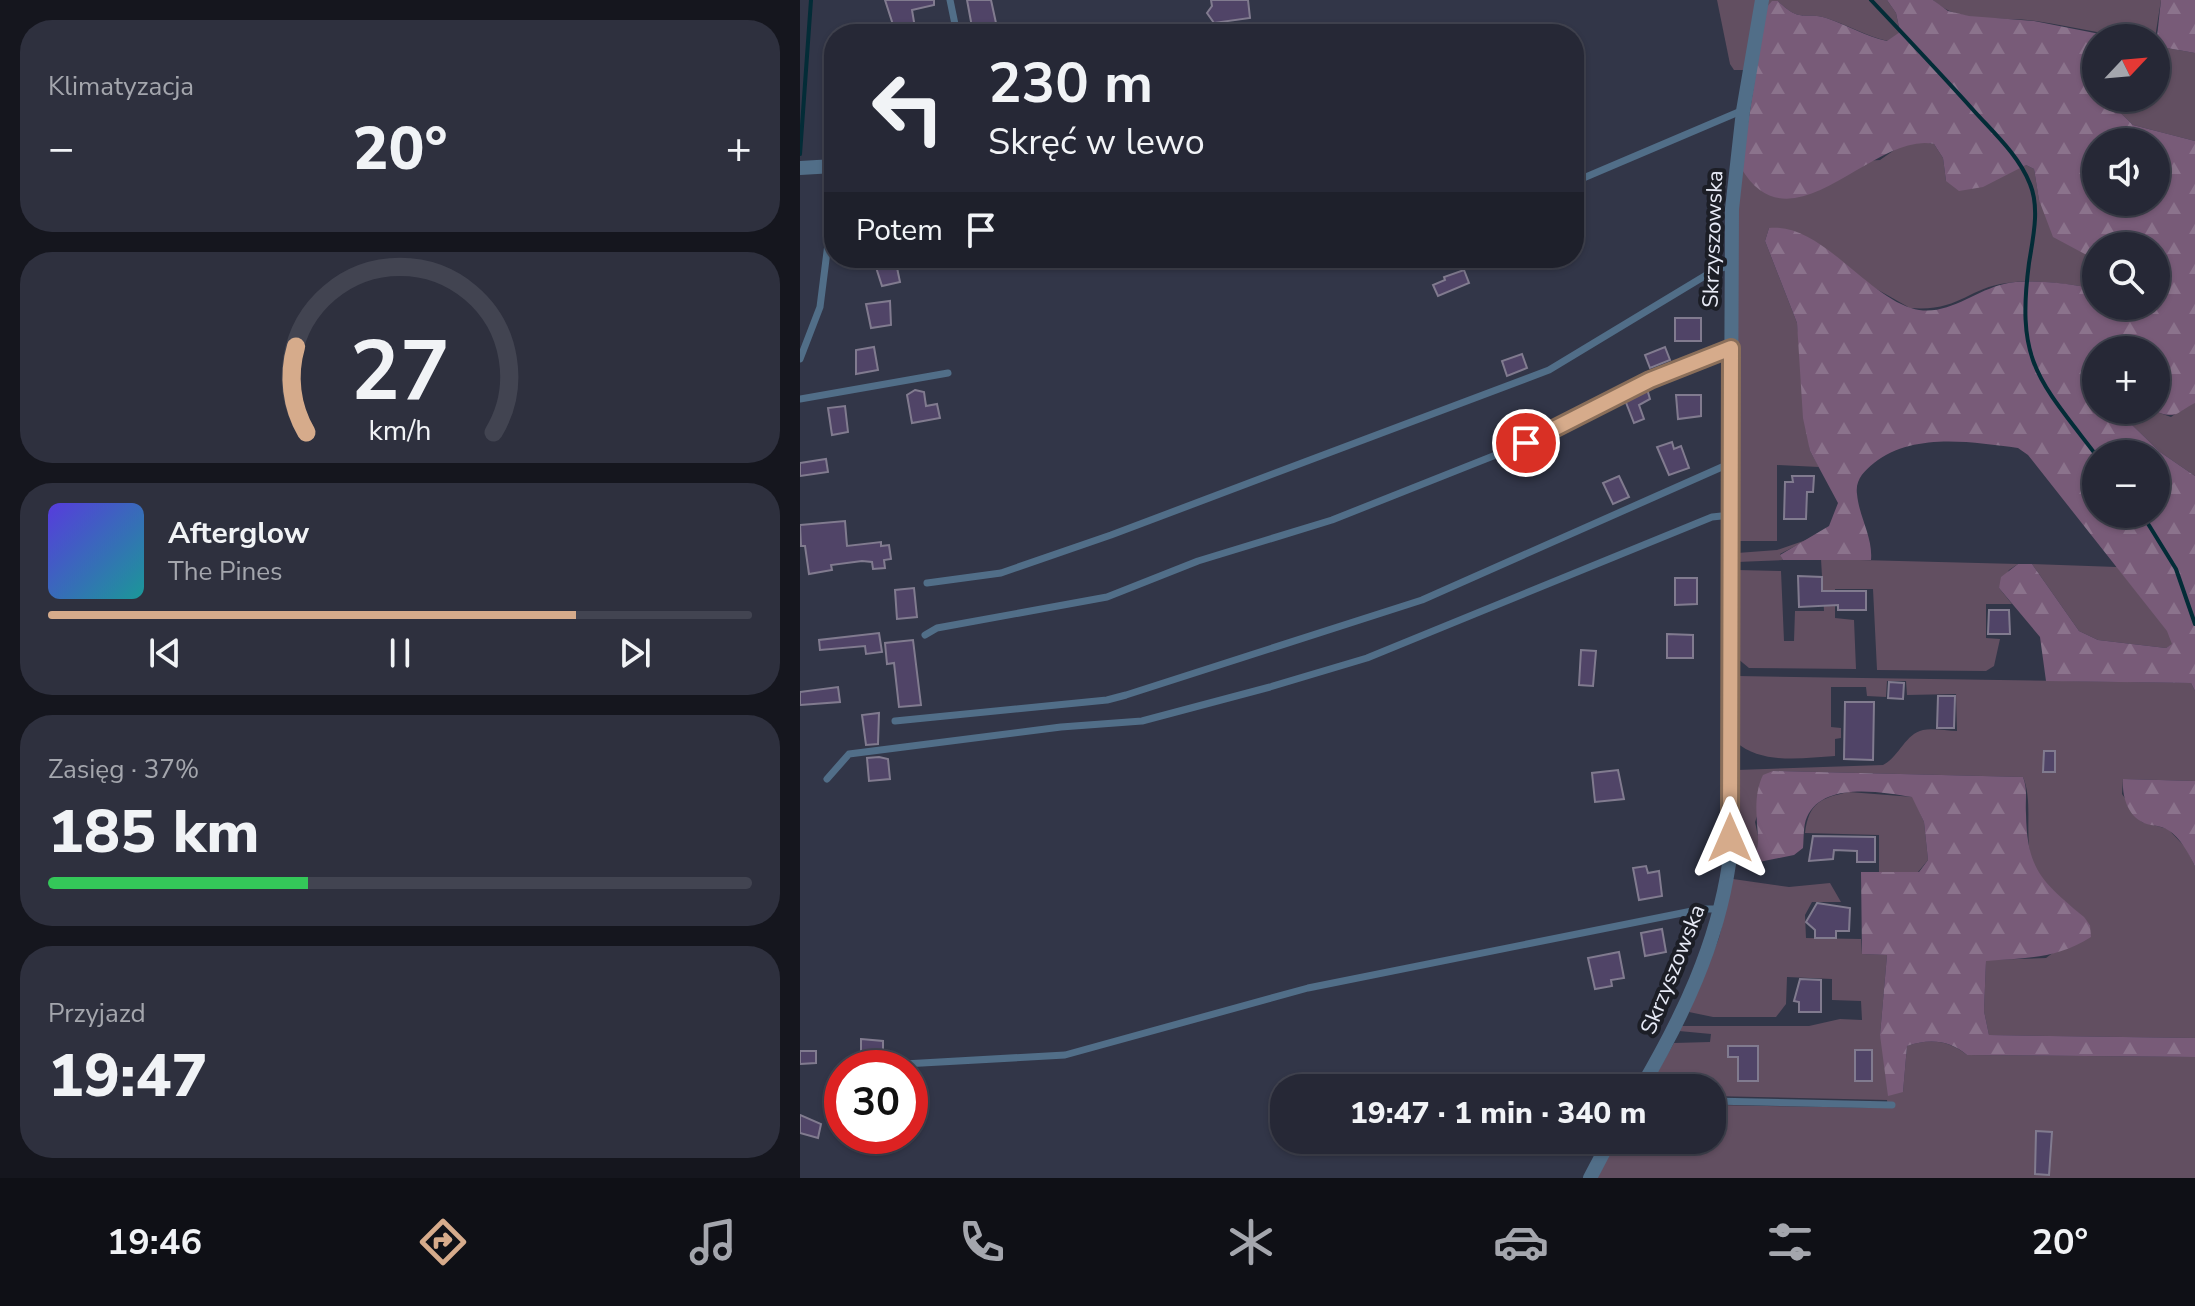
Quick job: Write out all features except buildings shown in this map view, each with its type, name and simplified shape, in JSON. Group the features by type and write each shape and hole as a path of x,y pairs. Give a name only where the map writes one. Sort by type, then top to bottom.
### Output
{"street":[{"name":"Skrzyszowska","path":"1648,1074 1688,999 1722,909 1729,864 1732,209 1743,111 1762,0"},
{"path":"800,168 824,167"},
{"path":"1590,1178 1603,1154"}],"lane":[{"path":"950,0 955,24"},
{"path":"1584,178 1743,111"},
{"path":"927,583 1014,569 1549,370 1713,271 1731,265"},
{"path":"800,359 820,307 825,268"},
{"path":"925,635 937,628 1107,597 1189,564 1332,520 1526,443 1650,380 1731,348"},
{"path":"800,399 948,373"},
{"path":"895,721 1107,700 1126,695 1422,600 1731,463"},
{"path":"827,779 849,754 1061,727 1142,721 1367,658 1712,517 1731,515"},
{"path":"928,1063 1065,1055 1308,988 1687,911 1722,909"},
{"path":"1726,1101 1892,1105"}],"shaded area":[{"path":"1717,0 1757,0 1744,70 1734,70 1730,64"},
{"path":"1768,0 1887,0 1896,13 1900,33 1888,41 1821,17 1793,13 1778,1 1766,8"},
{"path":"1933,0 2161,0 2157,24 2082,24 2082,29 2036,21 1968,16 1944,8"},
{"path":"2170,49 2195,53 2195,141 2170,135 2170,128 2133,125 2120,112 2170,112"},
{"path":"1919,141 1934,144 1943,158 1946,181 2026,165 2034,169 2039,200 2082,245 2082,287 2017,282 1993,286 1941,306 1910,308 1769,228 1765,241 1797,323 1810,451 1819,467 1777,465 1777,541 1737,541 1737,222 1741,168 1880,160 1900,146"},
{"path":"2195,403 2195,476 2170,459 2170,440 2148,440 2131,424 2170,424 2171,417"},
{"path":"1809,539 1780,554 1783,560 1737,562 1737,553 1777,550"},
{"path":"1821,559 2018,564 2009,570 1999,588 2012,604 1986,604 1986,638 2000,639 1994,666 1986,671 1877,670 1873,589 1835,589 1835,618 1854,620 1856,669 1749,668 1737,658 1737,570 1781,571 1784,641 1794,641 1795,611 1824,611"},
{"path":"2032,564 2117,567 2168,631 2173,644 2166,648 2098,640 2079,631"},
{"path":"1737,676 2191,683 2195,691 2195,781 2123,779 2122,794 2142,822 2168,829 2186,848 2195,866 2195,1038 1989,1035 1984,1011 1986,960 2046,958 2090,925 2051,890 2033,865 2028,798 2023,777 1773,771 1755,822 1759,841 1754,863 1737,860 1737,770 1883,765 1917,732 1931,729 1957,731 1956,694 1907,695 1906,681 1887,681 1886,697 1867,696 1866,687 1831,687 1831,727 1841,728 1841,738 1835,739 1835,756 1796,759 1758,754 1736,742"},
{"path":"1849,792 1913,797 1924,822 1928,860 1918,872 1879,872 1879,835 1805,833 1810,814 1818,803"},
{"path":"1733,879 1789,887 1830,883 1841,902 1812,902 1805,915 1806,938 1861,939 1862,954 1887,955 1880,1035 1903,1092 1907,1046 1923,1042 1946,1043 1967,1055 2195,1057 2195,1178 1597,1178 1610,1154 1726,1154 1726,1105 1888,1108 1887,1100 1726,1096 1726,1074 1656,1074 1674,1043 1710,1042 1711,1034 1679,1031 1682,1026 1809,1026 1840,1019 1862,1020 1861,1001 1832,1000 1832,979 1787,977 1786,1004 1776,1017 1713,1017 1689,1012 1719,938"}],"green space":[{"path":"1887,0 1933,0 1948,11 1969,16 2034,21 2082,30 2082,112 2120,112 2133,125 2145,128 2082,128 2082,216 2170,216 2170,135 2195,141 2195,403 2170,415 2170,336 2082,336 2082,424 2131,424 2148,440 2082,440 2082,523 2028,455 2018,448 1981,443 1925,443 1890,453 1867,469 1857,484 1871,560 1783,560 1780,555 1829,526 1838,503 1810,451 1803,418 1797,323 1765,241 1769,228 1788,229 1806,236 1893,300 1911,308 1936,310 1992,287 2014,282 2050,282 2082,286 2082,320 2170,320 2170,232 2082,232 2082,253 2053,237 2039,200 2034,169 2026,165 1983,187 1959,191 1946,181 1943,158 1934,144 1910,145 1885,154 1808,195 1784,199 1761,191 1741,168 1766,8 1772,1 1778,1 1793,13 1821,17 1887,41 1900,32 1896,13"},
{"path":"2161,0 2195,0 2195,53 2170,49 2170,24 2158,24"},
{"path":"2170,459 2195,476 2195,691 2191,683 2046,681 2040,637 1999,588 2001,577 2018,564 2032,564 2079,631 2098,640 2166,648 2172,644 2167,631 2086,528 2170,528"},
{"path":"1773,771 2023,777 2027,833 2034,862 2048,884 2084,917 2090,925 2091,937 2053,953 1986,961 1984,1011 1989,1035 2195,1038 2195,1057 1967,1055 1946,1043 1923,1042 1907,1046 1903,1092 1888,1096 1880,1035 1887,955 1862,954 1861,872 1919,872 1928,860 1924,822 1912,797 1870,792 1839,794 1826,798 1807,817 1803,848 1794,855 1754,863 1758,841 1758,791 1763,775"},
{"path":"2123,779 2195,781 2195,866 2173,833 2144,823 2133,815 2123,792"}],"waterway":[{"path":"800,154 811,0"},
{"path":"1871,0 1998,137 2030,184 2035,213 2026,297 2029,347 2046,387 2084,440"},
{"path":"2151,528 2176,569 2195,624"}],"route":[{"path":"1526,443 1573,422 1650,380 1731,348 1730,838"}]}
